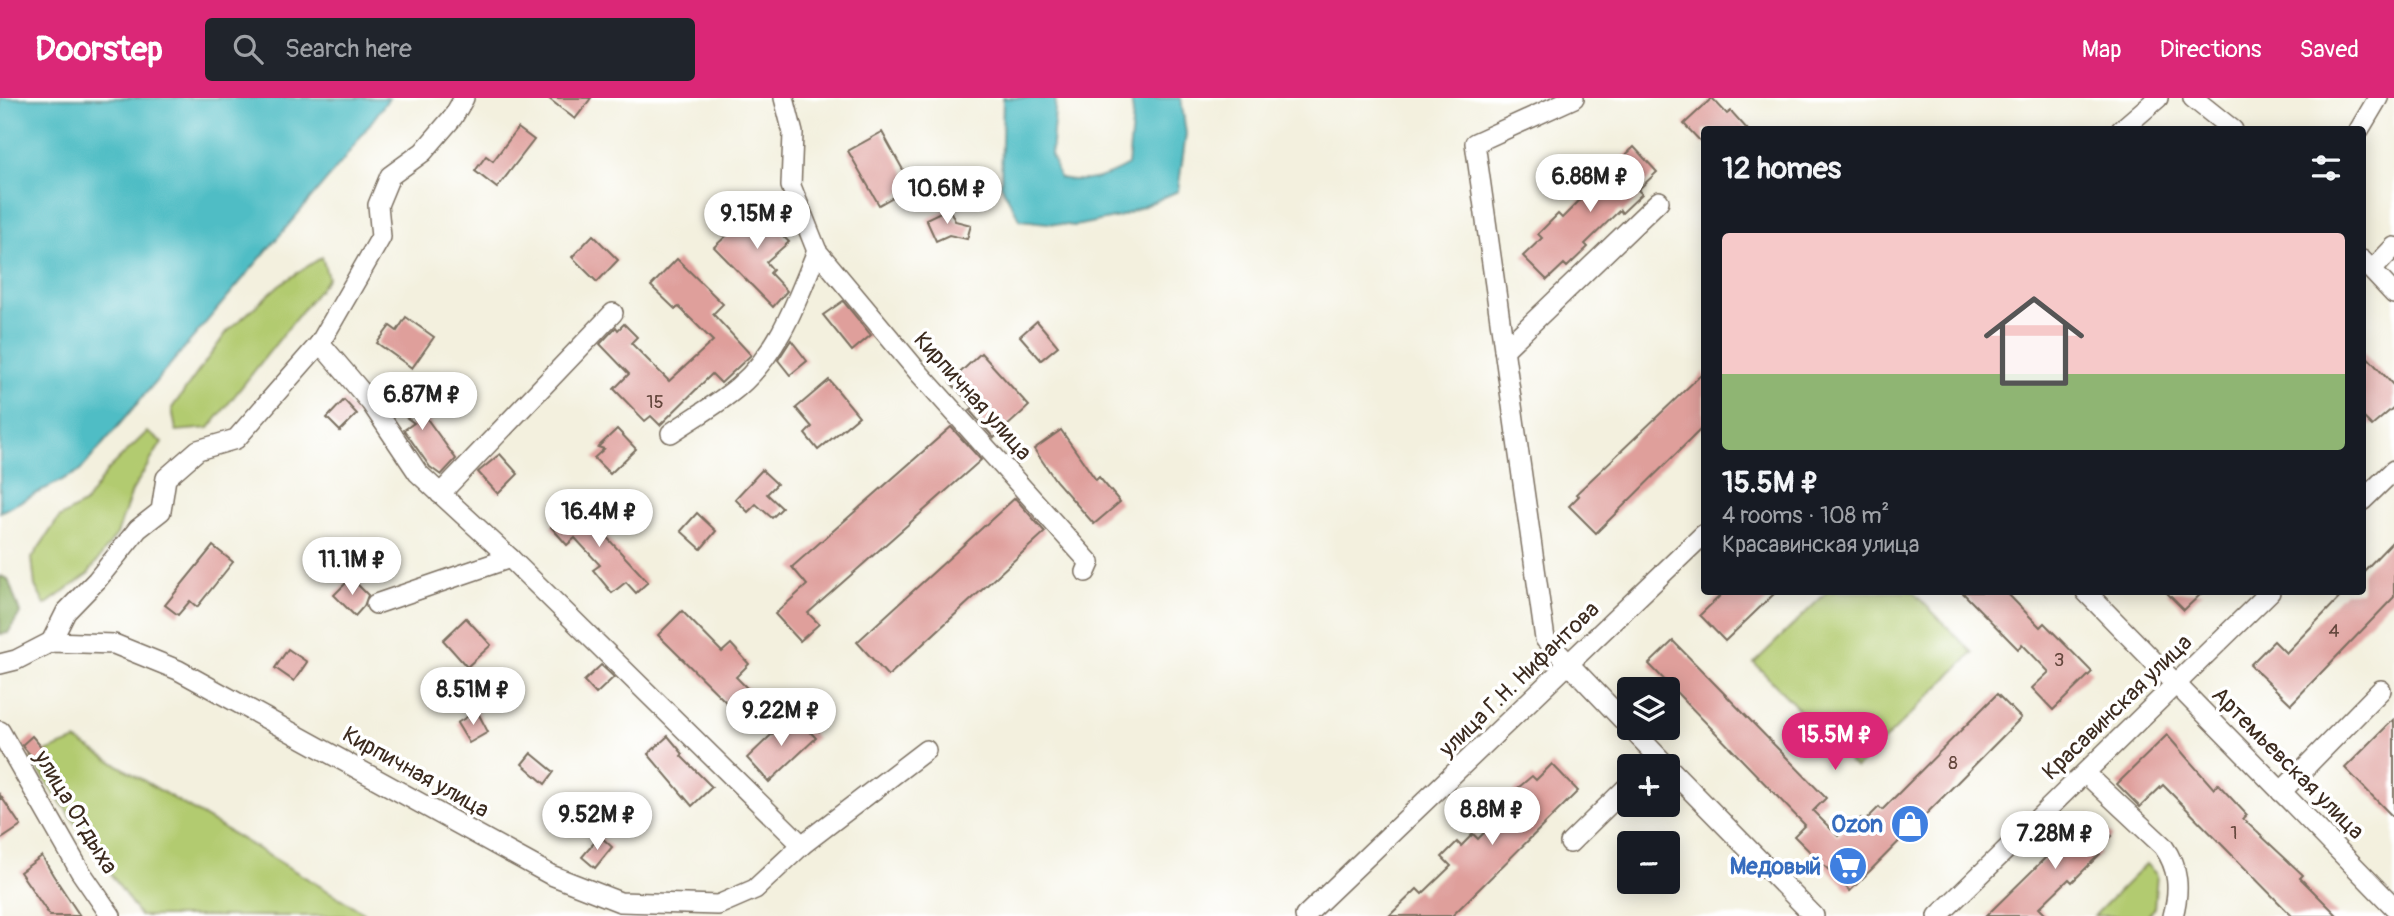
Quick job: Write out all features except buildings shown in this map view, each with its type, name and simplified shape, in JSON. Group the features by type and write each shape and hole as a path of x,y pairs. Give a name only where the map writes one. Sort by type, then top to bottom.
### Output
{"street":[{"path":"51,642 66,612 97,580 138,529 161,511 166,478 198,450 236,439 320,343 381,237 378,205 390,176 423,152 453,117 464,98"},
{"name":"Кирпичная улица","path":"784,98 793,133 791,186 817,251 919,373 1090,563 1086,572"},
{"path":"1574,98 1475,143 1545,639 1651,754"},
{"path":"2193,98 2228,126"},
{"path":"2361,126 2378,98"},
{"path":"2125,126 2153,101"},
{"path":"1504,350 1659,201"},
{"path":"2394,247 2367,265 2394,294"},
{"path":"671,433 738,387 764,361 786,326 817,251"},
{"path":"440,494 614,313"},
{"path":"320,343 371,403 418,473 510,558 802,845"},
{"path":"2366,498 2392,477"},
{"name":"улица Г.Н. Нифантова","path":"1305,916 1701,537"},
{"path":"376,604 510,558"},
{"name":"Артемьевская улица","path":"2089,595 2394,906"},
{"name":"Красавинская улица","path":"1938,916 2267,595"},
{"name":"Кирпичная улица","path":"0,664 16,660 51,642 114,643 178,670 551,875 620,902 725,910 755,889 802,845 926,750"},
{"path":"2281,792 2381,690"},
{"name":"улица Отдыха","path":"0,731 79,871 111,916"},
{"path":"2085,773 2171,858 2178,881 2172,916"},
{"path":"1680,784 1814,916"},
{"path":"1570,843 1617,797"}],"green space":[{"path":"322,257 328,278 209,428 176,431 172,408 227,332 279,285"},
{"path":"147,432 162,442 132,491 117,534 87,575 45,605 35,586 32,558 59,518 85,503 108,470"},
{"path":"0,576 8,579 20,613 8,633 0,634"},
{"path":"1824,595 1916,595 1973,653 1856,768 1754,663"},
{"path":"76,740 367,916 140,916 30,758"},
{"path":"2146,864 2157,875 2154,909 2147,916 2094,916"}],"water":[{"path":"0,98 389,98 341,163 80,471 0,512"},
{"path":"1003,98 1056,98 1051,155 1060,178 1087,180 1128,165 1133,114 1131,98 1181,98 1186,134 1178,191 1119,217 1075,226 1020,220 1001,185"}],"place":[{"name":"Ozon","path":"1910,824"},
{"name":"Медовый","path":"1848,866"}]}
